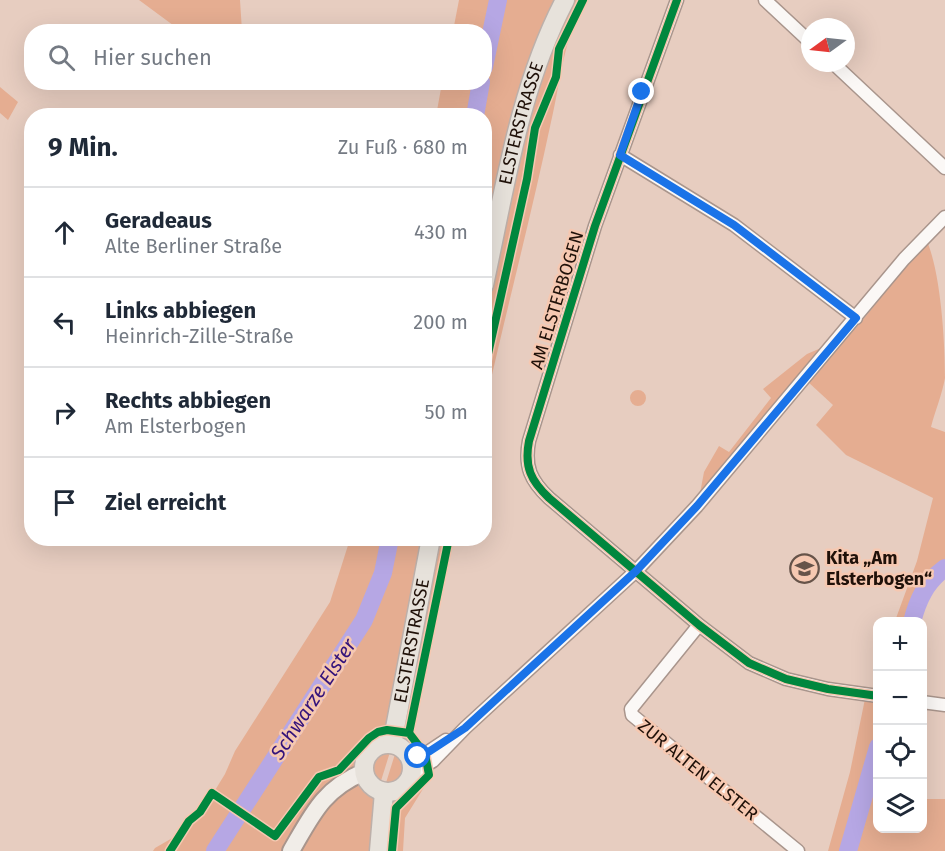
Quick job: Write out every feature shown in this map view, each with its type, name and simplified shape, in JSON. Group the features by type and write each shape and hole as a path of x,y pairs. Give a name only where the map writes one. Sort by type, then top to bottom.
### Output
{"main road":[{"name":"ELSTERSTRASSE","path":"492,249 527,94 555,19 565,0"},
{"name":"ELSTERSTRASSE","path":"392,744 429,546"},
{"path":"382,744 399,747 410,765 404,786 398,790 384,792 370,785 364,772 364,762 373,749 382,744"},
{"path":"291,851 319,804 331,790 347,779 364,772"},
{"path":"379,851 384,792"}],"street":[{"name":"AM ELSTERBOGEN","path":"677,0 593,234 526,456 529,473 541,490 731,651 761,669 786,679 828,689 873,695"},
{"path":"765,0 801,34"},
{"path":"843,72 945,168"},
{"path":"620,155 734,225 856,318"},
{"path":"410,765 433,761 465,728 636,571 697,506 904,259 945,217"},
{"name":"ZUR ALTEN ELSTER","path":"699,625 632,709 632,715 798,851"},
{"path":"927,703 945,705"}],"shaded area":[{"path":"139,0 240,0 242,24 172,24"},
{"path":"459,0 564,0 554,19 492,253 492,108 437,108 441,90 492,90 492,24 454,24"},
{"path":"566,0 586,0 567,44 492,376 492,256 518,130"},
{"path":"0,87 18,102 8,120 0,113"},
{"path":"927,241 939,290 944,346 945,378 931,427 945,432 945,568 924,592 913,617 896,617 917,561 933,498 846,455 816,425 833,405 807,381 861,322"},
{"path":"821,348 830,348 698,504 704,472 719,446 729,452 771,398 763,389 807,354"},
{"path":"638,390 646,398 638,406 630,398"},
{"path":"348,546 429,546 400,707 432,546 451,546 412,730 424,744 431,776 405,818 403,851 292,851 318,806 290,851 171,851 190,821 201,813 225,774 235,751 330,602","holes":["387,744 398,746 409,756 412,773 423,766 404,787 398,791 386,793 374,788 366,778 363,767 366,757 376,747","358,774 332,791 322,801 326,796 335,788 346,780"]},
{"path":"866,694 873,695 873,833 927,833 927,799 945,799 945,851 828,851 850,772"},
{"path":"390,752 380,784 373,780 371,764 378,755"},
{"path":"395,754 403,764 403,775 399,783 385,786"},
{"path":"181,833 169,851 153,851 155,848"}],"waterway":[{"name":"Schwarze Elster","path":"492,29 498,0"},
{"name":"Schwarze Elster","path":"476,108 480,90"},
{"name":"Schwarze Elster","path":"215,851 364,620 383,573 388,546"},
{"path":"914,617 924,592 945,568"},
{"path":"848,851 873,764"}],"cycle path":[{"path":"492,336 527,179 535,128 556,77 559,49 583,0"},
{"path":"677,0 595,226 529,441 528,466 533,479 549,498 699,625 749,663 786,679 828,689 873,695"},
{"path":"409,733 447,546"},
{"path":"170,851 189,821 200,812 212,793 275,836 319,777 339,770 369,738 378,732 387,730 409,733 425,754 429,775 396,808 392,851"}],"place":[{"name":"Kita „Am Elsterbogen“","path":"805,568"}],"route":[{"path":"418,756 430,751 465,728 636,571 697,506 856,318 780,257 734,225 686,193 620,155 642,92"}]}
